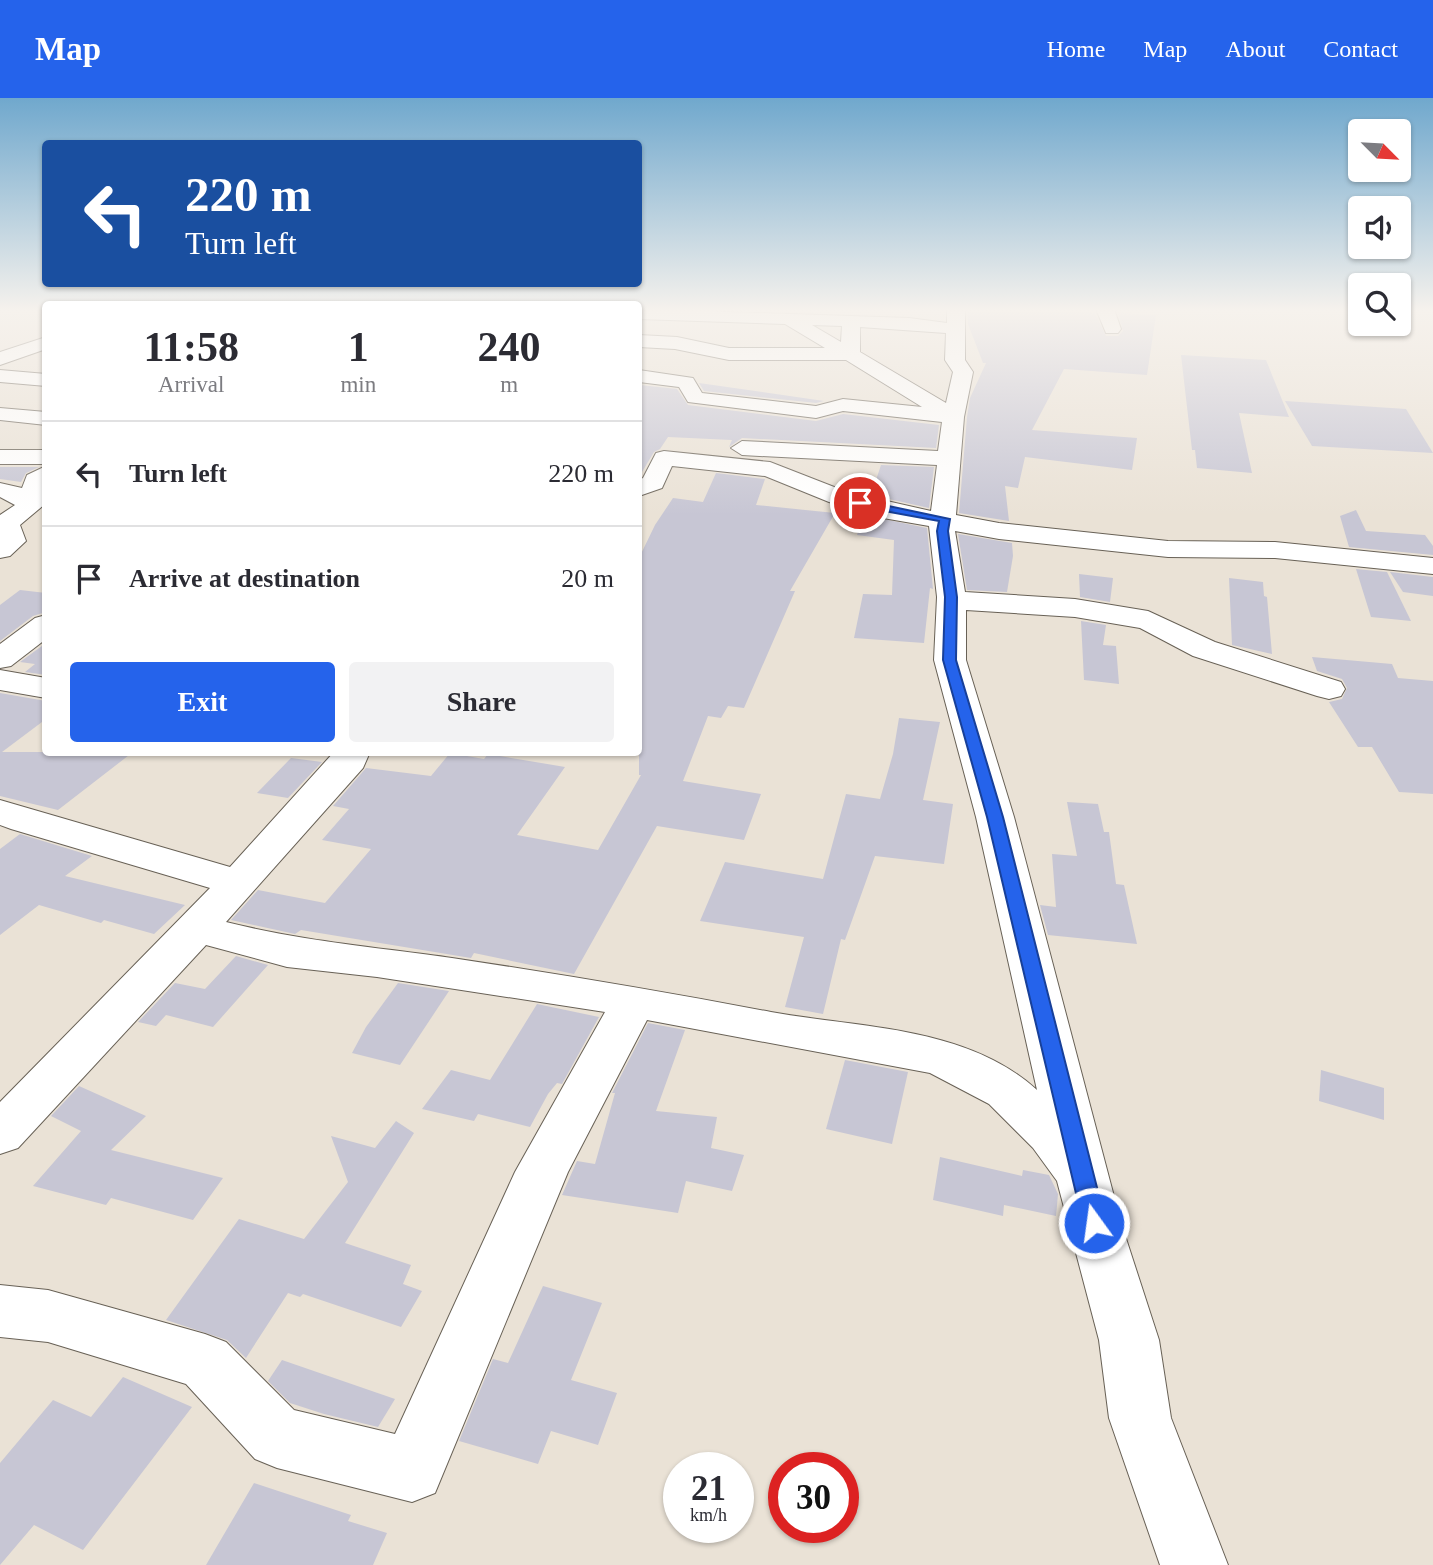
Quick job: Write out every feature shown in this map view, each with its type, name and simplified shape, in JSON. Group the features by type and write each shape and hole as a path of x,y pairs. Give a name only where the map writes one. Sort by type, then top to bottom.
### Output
{"street":[{"path":"17,377 42,380"},
{"path":"650,377 686,382 695,398 715,403 816,412 843,405 953,417"},
{"path":"888,377 953,417"},
{"path":"962,377 953,417 942,531 951,597 950,660 995,817 1083,1174 1129,1339 1140,1419 1194,1565"},
{"path":"0,414 40,419"},
{"path":"0,433 40,419"},
{"path":"651,458 742,448 949,459"},
{"path":"0,457 42,457"},
{"path":"642,488 653,483 651,458"},
{"path":"651,458 770,469 838,497 883,510 999,531 1168,549 1275,550 1433,566"},
{"path":"0,550 13,541 3,524 32,504 36,480 42,476"},
{"path":"0,489 7,489 32,504"},
{"path":"951,597 969,602 1075,608 1148,620 1204,649 1329,689"},
{"path":"0,659 42,627"},
{"path":"0,680 42,687"},
{"path":"0,1134 197,928 351,756"},
{"path":"0,811 24,821 238,883"},
{"path":"197,928 287,952 377,962 635,1001 774,1029 896,1047 944,1059 1006,1091 1051,1134 1083,1174"},
{"path":"0,1311 48,1317 205,1362 277,1437 412,1470 511,1236 591,1072 635,1001"}],"building":[{"path":"979,377 1060,377 1032,430 1137,438 1132,470 1025,457 1018,488 1005,486 1009,521 959,513 970,398"},
{"path":"1184,377 1273,377 1289,417 1239,413 1252,473 1197,468 1195,450 1192,450"},
{"path":"699,383 824,401 816,403 704,391"},
{"path":"642,385 677,389 688,405 816,421 843,414 939,425 936,448 742,438 729,447 732,440 668,437 660,449 654,452 642,472"},
{"path":"1285,401 1406,409 1433,453 1312,446"},
{"path":"881,465 934,467 929,508 871,495"},
{"path":"0,467 39,467 26,473 21,482 0,479"},
{"path":"716,473 765,479 756,505 835,513 790,591 795,591 744,708 728,706 721,718 708,716 683,781 761,794 744,840 657,826 574,974 474,953 471,958 301,930 295,934 231,920 258,890 325,903 371,849 322,840 349,809 333,806 366,768 431,776 448,756 484,759 486,756 500,756 565,767 517,835 598,850 641,775 642,552 655,525 673,498 703,502"},
{"path":"1356,510 1366,531 1425,535 1433,546 1433,555 1349,547 1340,516"},
{"path":"864,515 927,528 933,589 930,588 924,643 854,638 863,594 892,595 894,540 857,535"},
{"path":"958,534 1012,543 1013,556 1007,592 967,590"},
{"path":"1356,569 1387,572 1411,621 1371,617"},
{"path":"1390,572 1433,577 1433,596 1403,592"},
{"path":"1079,574 1113,578 1110,602 1080,597"},
{"path":"1229,578 1263,582 1264,596 1267,597 1272,654 1232,645"},
{"path":"20,590 42,593 42,613 33,616 0,641 0,605"},
{"path":"1081,621 1106,625 1103,645 1116,646 1119,684 1084,680"},
{"path":"42,646 42,674 25,672 35,664 20,662"},
{"path":"1312,657 1392,664 1398,678 1433,681 1433,794 1399,792 1372,747 1358,747 1329,702 1342,699 1347,688 1342,679 1317,671"},
{"path":"0,693 42,700 42,722 2,752 42,752 42,756 128,756 58,810 0,796"},
{"path":"899,718 940,722 923,800 953,804 944,864 875,856 845,940 841,939 823,1014 785,1007 804,937 700,921 725,862 823,879 846,794 880,799 893,754"},
{"path":"291,758 322,762 288,798 257,793"},
{"path":"1067,802 1098,804 1104,832 1109,832 1116,884 1124,885 1137,944 1048,935 1040,905 1056,907 1052,854 1077,856"},
{"path":"20,834 92,856 65,876 185,905 154,934 104,920 101,923 39,905 0,935 0,849"},
{"path":"236,956 268,965 213,1027 166,1015 156,1026 138,1022 175,983 205,989"},
{"path":"398,983 449,991 400,1065 352,1053 366,1027"},
{"path":"537,1004 599,1017 562,1084 557,1083 548,1094 530,1127 478,1114 474,1121 422,1109 451,1070 490,1080"},
{"path":"648,1023 685,1030 656,1111 717,1117 711,1148 744,1155 732,1191 686,1181 678,1213 562,1195 577,1161 595,1164 615,1093 612,1093"},
{"path":"845,1060 908,1072 892,1144 826,1129"},
{"path":"1321,1070 1384,1088 1384,1120 1319,1101"},
{"path":"79,1086 146,1116 111,1150 223,1178 193,1220 111,1198 106,1205 33,1186 81,1131 51,1116"},
{"path":"396,1121 414,1133 345,1243 411,1265 403,1284 422,1291 401,1327 303,1294 300,1297 288,1293 246,1358 227,1340 166,1320 239,1219 304,1239 348,1182 331,1136 375,1148"},
{"path":"940,1157 1022,1176 1023,1170 1049,1175 1058,1194 1056,1216 1004,1205 1003,1216 933,1200"},
{"path":"543,1286 602,1303 571,1380 617,1393 598,1445 551,1431 538,1464 459,1441 493,1359 508,1363"},
{"path":"282,1360 395,1399 378,1427 290,1403 268,1381"},
{"path":"123,1377 192,1407 83,1550 34,1525 0,1565 0,1463 53,1400 91,1417"},
{"path":"254,1483 351,1515 348,1521 387,1533 373,1565 206,1565"}],"route":[{"path":"860,503 883,510 944,519 942,531 951,597 950,660 995,817 1094,1223"}]}
